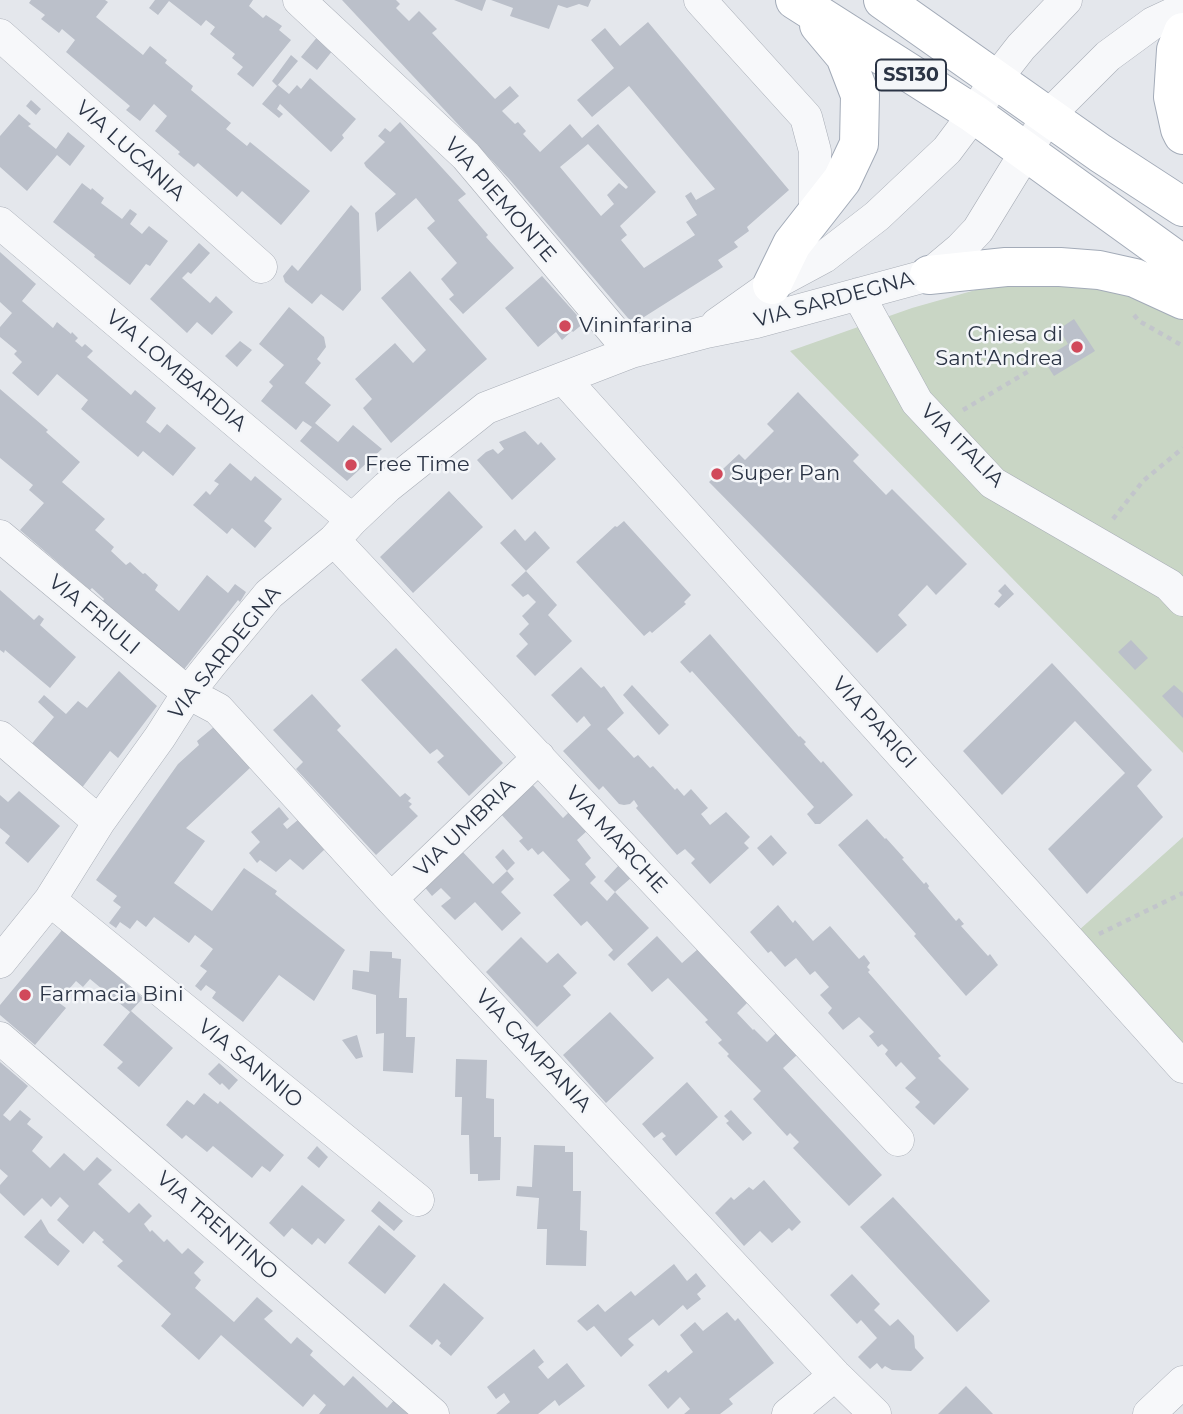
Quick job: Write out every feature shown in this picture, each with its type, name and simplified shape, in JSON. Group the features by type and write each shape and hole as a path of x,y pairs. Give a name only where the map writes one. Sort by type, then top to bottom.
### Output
{"main road":[{"name":"SS130","path":"883,0 1100,153 1183,207"},
{"path":"772,285 792,244 842,180 859,144 860,95 845,56 798,2"},
{"name":"SS130","path":"798,2 974,114 1183,265"},
{"path":"1183,32 1176,50 1173,97 1183,135"},
{"path":"929,275 1006,267 1099,270 1135,278 1183,300"}],"street":[{"name":"VIA PIEMONTE","path":"299,0 466,156 631,352"},
{"path":"700,0 806,117 815,151 815,215"},
{"name":"VIA SARDEGNA","path":"706,332 772,285 824,257 877,216 947,150 1021,47 1066,0"},
{"name":"VIA SARDEGNA","path":"0,962 50,900 99,822 188,693 269,594 343,530 387,487 486,408 631,352 756,322 929,275 978,230 1048,116 1108,56 1153,23 1183,9"},
{"name":"VIA LUCANIA","path":"0,35 261,267"},
{"name":"VIA LOMBARDIA","path":"0,223 343,530"},
{"name":"VIA ITALIA","path":"858,294 917,402 993,483 1168,585 1183,600"},
{"name":"VIA PARIGI","path":"564,379 1183,1067"},
{"name":"VIA MARCHE","path":"343,530 539,757 898,1140"},
{"name":"VIA FRIULI","path":"0,536 188,693"},
{"name":"VIA CAMPANIA","path":"188,693 218,709 391,899 835,1375 875,1414"},
{"path":"0,737 99,822"},
{"name":"VIA UMBRIA","path":"391,899 539,757"},
{"name":"VIA SANNIO","path":"50,900 418,1200"},
{"name":"VIA TRENTINO","path":"0,1038 433,1414"},
{"path":"788,1414 835,1375"},
{"path":"1149,1414 1181,1388"}],"path":[{"path":"939,425 1029,371"},
{"path":"1095,541 1143,481 1183,448"},
{"path":"1074,945 1183,893"}],"green space":[{"path":"1020,282 1126,290 1183,309 1183,753 790,351 912,308 979,289"},
{"path":"1183,837 1183,1047 1078,931"}],"building":[{"path":"31,0 108,2 96,17 143,55 150,46 167,60 165,63 193,86 191,90 231,123 226,129 247,146 250,142 310,191 281,225 242,191 237,197 198,163 194,167 155,131 167,116 154,104 140,121 126,110 130,106 66,52 75,40 62,29 59,33 41,19 45,15 29,3"},
{"path":"155,0 253,0 249,6 263,18 266,15 282,26 279,30 291,40 253,87 237,74 243,67 232,58 235,54 210,34 215,27 206,20 201,26 169,1 158,15 149,8"},
{"path":"342,0 396,0 400,4 396,8 409,21 419,11 437,29 432,33 495,99 510,86 519,96 502,111 515,124 518,122 526,131 523,134 540,152 570,124 582,138 598,124 656,192 620,226 627,235 621,240 644,268 695,235 686,222 697,215 685,196 691,192 696,200 715,189 629,86 592,117 577,100 614,68 591,40 605,28 620,46 648,22 789,190 747,227 749,231 734,242 738,247 718,260 723,267 633,324 510,180","holes":["588,144 628,187 626,189 619,183 607,195 614,204 601,216 560,167"]},
{"path":"454,0 486,0 482,11"},
{"path":"491,0 591,0 588,7 579,4 567,8 558,5 549,29 510,16 513,8"},
{"path":"318,36 333,50 317,70 301,57"},
{"path":"291,55 298,61 277,86 272,81"},
{"path":"310,78 356,119 331,152 280,104 277,109 283,114 279,118 262,104 278,85 289,94 297,85 301,89"},
{"path":"31,100 41,109 36,115 26,106"},
{"path":"19,114 31,124 28,126 56,149 68,132 85,146 70,166 57,155 27,191 0,167 0,136"},
{"path":"400,122 466,194 458,200 514,268 463,314 449,299 454,295 441,279 457,263 427,228 435,221 416,198 377,232 375,213 396,194 364,163 385,142 378,136 385,128 390,132"},
{"path":"82,183 104,198 101,203 122,219 130,209 137,214 130,224 142,234 149,226 168,241 150,266 146,264 130,285 53,222"},
{"path":"351,205 359,213 361,290 343,311 321,294 312,304 285,282 283,276 292,265 298,271"},
{"path":"199,243 210,253 191,274 188,272 182,278 210,303 216,296 233,312 212,335 197,322 187,333 150,299"},
{"path":"0,252 36,284 22,301 53,328 57,322 71,334 72,332 78,338 75,341 82,347 85,344 93,351 87,357 131,395 135,390 156,408 146,422 160,433 167,424 196,448 173,476 143,451 138,457 81,409 88,400 57,374 38,396 12,373 22,362 14,354 17,351 0,337 0,327 12,313 0,302"},
{"path":"410,271 487,359 391,443 363,408 372,399 355,379 395,343 413,363 426,350 381,298"},
{"path":"542,276 584,323 562,340 556,332 538,347 505,308"},
{"path":"289,307 324,337 326,347 317,359 321,363 305,383 331,405 315,423 338,442 353,425 382,449 347,481 300,441 312,427 303,421 296,430 261,401 273,386 269,382 284,365 259,344"},
{"name":"Chiesa di Sant'Andrea","path":"1074,319 1095,351 1054,376 1043,359 1068,344 1059,329"},
{"path":"240,341 252,350 237,367 225,356"},
{"path":"0,389 80,462 62,482 105,519 95,530 114,547 111,551 126,565 130,562 145,573 158,585 155,590 179,611 207,575 228,593 235,584 246,592 182,672 92,588 90,590 20,530 44,503 29,490 33,485 0,458"},
{"path":"798,392 859,455 853,461 886,495 892,489 967,564 936,595 927,585 898,615 907,625 877,653 709,482 739,454 745,460 774,431 767,424"},
{"path":"525,431 538,445 541,442 556,459 512,500 477,460 493,449 498,454 504,449 499,442"},
{"path":"230,463 251,481 255,476 282,499 264,521 272,528 255,548 232,528 227,534 193,505 206,491 210,495 219,484 214,481"},
{"path":"449,491 483,527 413,593 380,557"},
{"path":"624,521 691,595 684,602 686,604 652,633 650,631 644,636 576,562"},
{"path":"515,529 525,541 535,531 550,548 526,571 500,543"},
{"path":"526,571 557,605 548,615 572,641 535,676 516,656 528,644 519,634 529,624 522,616 536,602 528,594 523,597 511,585"},
{"path":"1005,584 1014,594 999,608 994,604 1002,595 998,591"},
{"path":"0,590 34,620 39,615 44,619 40,625 76,657 50,688 5,650 4,653 0,650"},
{"path":"710,634 806,742 804,744 853,795 820,824 815,824 807,814 814,807 692,671 690,673 680,662"},
{"path":"1131,640 1148,658 1135,670 1118,652"},
{"path":"396,648 503,763 469,796 437,762 444,756 437,749 430,754 361,680"},
{"path":"1052,663 1152,770 1137,786 1163,817 1087,894 1048,849 1125,773 1075,721 1002,795 963,751"},
{"path":"581,667 601,688 604,686 624,713 607,729 634,758 638,755 650,768 653,766 684,796 691,789 708,808 701,814 710,825 726,812 750,837 744,843 749,848 710,884 691,863 695,859 685,849 677,855 636,808 638,806 634,800 630,804 619,804 603,786 599,790 563,751 591,725 584,716 577,723 551,695"},
{"path":"119,671 157,706 118,758 110,751 81,789 29,747 54,717 38,702 44,695 66,714 78,701 87,708"},
{"path":"632,685 669,725 659,735 623,695"},
{"path":"1174,685 1183,693 1183,718 1162,696"},
{"path":"312,694 341,726 337,730 400,797 405,793 411,798 408,801 412,804 409,807 418,816 376,855 296,769 303,762 273,730"},
{"path":"215,726 251,767 186,828 205,841 174,883 212,911 244,868 277,891 275,894 345,950 314,1001 279,975 243,1022 212,998 216,992 206,985 201,991 195,986 207,971 200,966 213,949 195,935 189,943 154,917 146,927 137,920 130,929 120,922 116,928 109,923 121,907 113,901 117,896 96,880 178,764 199,745 197,741"},
{"path":"531,783 563,818 570,811 588,830 577,840 591,858 585,864 596,877 590,883 607,901 615,892 649,928 614,961 608,955 613,950 587,921 581,926 553,895 570,880 543,851 538,855 532,848 528,851 519,841 523,838 499,812"},
{"path":"19,791 60,826 28,863 5,843 10,836 0,828 0,795 8,802"},
{"path":"279,807 289,819 283,824 287,829 299,819 325,849 303,870 290,859 276,872 260,860 257,863 249,853 260,842 251,832"},
{"path":"867,819 904,858 902,859 924,884 926,882 956,921 959,918 964,924 961,926 998,965 966,996 838,845"},
{"path":"771,835 787,853 773,866 757,848"},
{"path":"460,849 493,884 507,871 514,879 501,892 521,913 502,931 475,902 455,920 441,906 451,898 441,888 432,896 422,884"},
{"path":"503,849 515,863 507,871 495,857"},
{"path":"620,864 632,877 615,892 604,881"},
{"path":"778,905 813,941 830,926 859,959 864,955 870,963 868,972 941,1056 938,1058 969,1089 934,1125 915,1107 920,1102 905,1088 916,1078 901,1062 896,1067 885,1054 888,1050 882,1044 878,1047 869,1036 874,1032 859,1017 843,1030 828,1013 832,1008 820,995 829,987 815,971 810,975 796,958 785,967 771,951 768,953 750,932"},
{"path":"63,929 143,998 130,1012 90,979 83,987 76,981 58,1002 66,1008 35,1045 0,1015 0,1005"},
{"path":"657,936 682,963 698,949 747,1003 737,1013 767,1042 776,1033 797,1055 783,1068 882,1175 849,1206 793,1148 799,1142 790,1133 787,1136 753,1099 761,1091 727,1056 729,1054 718,1043 722,1040 705,1022 708,1020 668,978 652,992 627,964"},
{"path":"521,937 547,963 558,953 577,973 563,986 571,995 537,1027 486,972"},
{"path":"370,951 392,952 392,958 401,959 399,998 407,998 406,1037 415,1037 413,1073 383,1071 384,1033 376,1034 376,995 352,989 353,970 369,972"},
{"path":"131,1011 173,1048 139,1087 117,1068 123,1062 103,1045"},
{"path":"610,1012 654,1058 606,1103 563,1055"},
{"path":"357,1035 363,1057 356,1059 342,1040"},
{"path":"456,1059 487,1060 486,1098 494,1099 494,1137 501,1137 500,1180 478,1181 478,1174 470,1174 469,1135 461,1135 462,1097 455,1097"},
{"path":"0,1062 28,1086 3,1115 10,1121 20,1110 31,1119 27,1124 43,1137 32,1151 50,1168 64,1153 84,1171 97,1157 112,1170 98,1184 129,1213 139,1203 152,1216 144,1224 150,1232 152,1230 164,1242 167,1239 182,1254 188,1248 204,1262 194,1273 201,1280 195,1288 234,1322 257,1297 273,1311 264,1319 291,1344 297,1337 313,1351 310,1355 344,1386 353,1376 387,1408 396,1398 414,1414 319,1414 326,1405 314,1394 303,1407 221,1335 199,1360 161,1326 171,1314 117,1266 123,1261 102,1242 104,1240 94,1231 83,1244 57,1220 69,1206 60,1197 51,1207 42,1198 24,1216 0,1193 0,1185 8,1176 0,1169"},
{"path":"219,1063 238,1080 229,1090 208,1074"},
{"path":"687,1082 718,1117 676,1156 662,1139 666,1136 662,1132 654,1138 642,1124"},
{"path":"204,1093 218,1104 220,1101 284,1155 270,1172 262,1166 252,1178 213,1146 207,1152 186,1135 182,1139 166,1125 187,1100 194,1105"},
{"path":"731,1110 752,1133 743,1141 726,1123 729,1121 724,1116"},
{"path":"534,1145 565,1146 565,1152 573,1152 573,1191 581,1191 580,1230 587,1231 586,1266 546,1265 547,1229 537,1229 539,1198 516,1196 517,1186 532,1187"},
{"path":"317,1146 328,1157 319,1168 307,1158"},
{"path":"764,1180 801,1222 792,1231 789,1228 772,1243 760,1231 744,1246 715,1213 731,1197 734,1200 749,1187 753,1190"},
{"path":"302,1185 345,1220 325,1244 318,1238 312,1245 292,1228 284,1237 269,1223"},
{"path":"893,1197 990,1301 957,1332 860,1227"},
{"path":"379,1201 403,1221 394,1231 371,1211"},
{"path":"41,1219 49,1233 70,1251 58,1266 24,1237"},
{"path":"379,1225 416,1256 385,1294 348,1263"},
{"path":"674,1264 687,1281 696,1273 706,1286 697,1294 701,1299 687,1310 683,1305 659,1326 653,1319 628,1339 634,1345 621,1357 594,1326 587,1331 577,1321 598,1304 605,1312 631,1291 635,1296"},
{"path":"852,1274 880,1304 874,1310 890,1326 898,1319 914,1336 915,1348 924,1358 911,1371 892,1370 885,1366 882,1369 877,1363 870,1369 858,1357 877,1338 861,1320 857,1324 830,1295"},
{"path":"444,1283 484,1318 451,1356 439,1346 441,1343 437,1339 432,1345 409,1326"},
{"path":"727,1312 735,1321 738,1318 774,1363 729,1399 733,1404 720,1414 684,1414 690,1409 680,1397 668,1409 648,1385 666,1370 668,1373 693,1352 680,1335 695,1322 703,1331"},
{"path":"534,1349 544,1362 538,1367 548,1379 567,1363 585,1386 559,1406 555,1400 538,1414 496,1414 510,1402 504,1393 496,1399 487,1387"},
{"path":"966,1386 993,1414 938,1414"}],"place":[{"name":"Vininfarina","path":"565,326"},
{"name":"Chiesa di Sant'Andrea","path":"1077,347"},
{"name":"Free Time","path":"351,465"},
{"name":"Super Pan","path":"717,474"},
{"name":"Farmacia Bini","path":"25,995"}]}
